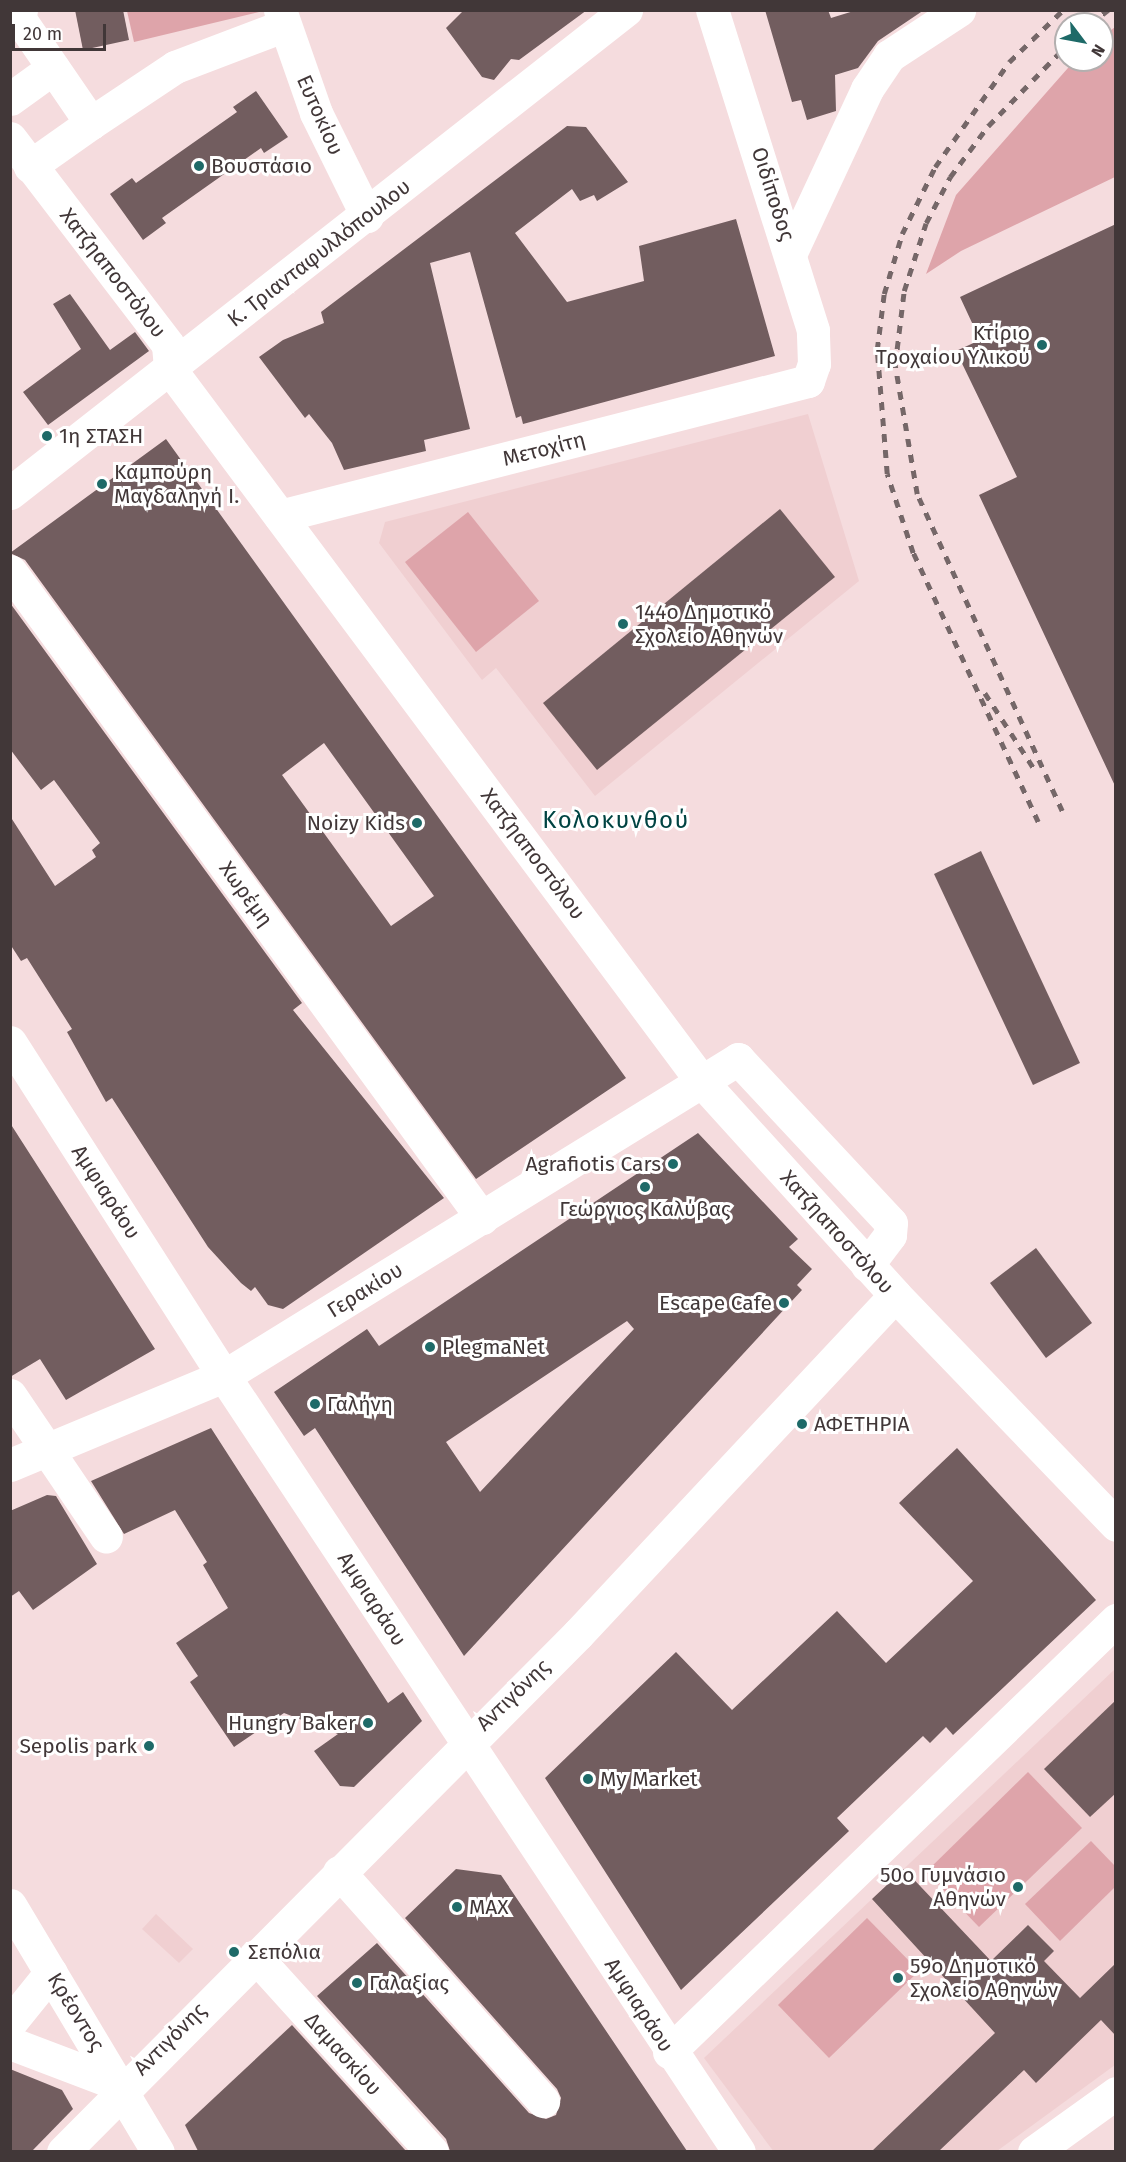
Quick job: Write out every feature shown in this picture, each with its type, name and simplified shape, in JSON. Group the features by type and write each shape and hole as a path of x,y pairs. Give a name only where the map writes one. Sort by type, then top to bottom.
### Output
{"street":[{"name":"Κ. Τριανταφυλλόπουλου","path":"10,493 367,216 626,10"},
{"name":"Οιδίποδος","path":"712,10 792,250 813,330 814,364 808,381"},
{"path":"792,250 867,89 889,56 959,10"},
{"path":"16,14 91,123"},
{"name":"Ευτοκίου","path":"282,18 316,113 367,216"},
{"path":"30,166 175,67 282,18"},
{"path":"10,99 53,68"},
{"name":"Χατζηαποστόλου","path":"10,138 168,345 171,369 703,1083 895,1295 1116,1525"},
{"name":"Μετοχίτη","path":"280,516 808,381"},
{"name":"Χωρέμη","path":"10,571 482,1218"},
{"name":"Αμφιαράου","path":"10,1042 224,1376 669,2052 739,2151"},
{"name":"Γερακίου","path":"10,1465 48,1452 224,1376 703,1083 729,1063 747,1063 883,1210 891,1223 890,1235 867,1265"},
{"name":"Αντιγόνης","path":"63,2151 123,2086 339,1872 466,1741 578,1634 895,1295"},
{"path":"10,1395 106,1537"},
{"path":"669,2052 1116,1620"},
{"path":"339,1872 543,2102"},
{"name":"Κρέοντος","path":"10,1905 123,2086 158,2151"},
{"name":"Δαμασκίου","path":"255,1956 432,2151"},
{"path":"10,2024 51,1972"},
{"path":"10,2043 123,2086"},
{"path":"1034,2151 1116,2093"}],"shaded area":[{"path":"267,10 134,42 127,11"},
{"path":"1114,28 1115,177 961,251 926,274 956,195 1064,72 1114,72"},
{"name":"144ο Δημοτικό Σχολείο Αθηνών","path":"808,414 859,581 595,796 496,668 482,680 379,543 385,522"},
{"path":"468,512 539,601 476,652 405,562"},
{"path":"1115,1669 1115,2065 997,2151 774,2152 704,2058"},
{"path":"1028,1772 1082,1828 979,1927 926,1872"},
{"path":"1091,1841 1115,1866 1115,1887 1060,1941 1025,1904"},
{"path":"156,1914 193,1949 179,1963 142,1929"},
{"path":"867,1918 919,1971 829,2058 778,2005"}],"building":[{"path":"75,10 123,10 129,40 83,50"},
{"path":"464,10 587,10 519,60 511,59 494,80 482,77 446,28"},
{"path":"765,10 828,10 831,18 857,10 924,10 878,41 858,68 835,75 836,111 807,120 801,100 792,102"},
{"name":"Βουστάσιο","path":"256,91 288,137 264,153 261,148 162,218 166,223 143,240 110,194 132,178 136,183 237,112 233,107"},
{"path":"567,126 586,127 628,182 597,201 594,195 580,201 572,189 515,233 567,302 644,281 639,246 736,219 775,356 523,424 521,416 516,418 470,252 430,263 470,429 424,440 426,451 344,470 332,443 309,414 305,418 259,357 283,340 324,323 321,312"},
{"path":"1116,224 1116,788 979,495 1017,477 956,351 980,340 960,297"},
{"path":"70,294 110,350 135,332 149,351 48,425 23,392 81,349 53,304"},
{"path":"166,439 626,1078 476,1179 25,560 10,553","holes":["324,743 434,896 391,926 282,775"]},
{"path":"780,509 835,577 597,770 543,703"},
{"path":"10,603 302,1003 293,1010 444,1198 283,1309 268,1305 255,1287 251,1291 241,1283 208,1247 112,1098 106,1102 67,1032 72,1029 27,958 21,961 10,944 10,816 55,886 96,857 92,850 100,843 54,780 41,790 10,749"},
{"path":"981,851 1080,1063 1033,1085 934,874"},
{"path":"10,1123 155,1349 66,1400 40,1359 10,1377"},
{"path":"698,1133 798,1239 789,1247 812,1269 797,1285 802,1290 464,1656 315,1428 304,1436 274,1392 367,1329 379,1346","holes":["627,1321 634,1329 480,1492 446,1442"]},
{"path":"1036,1248 1092,1323 1046,1358 990,1283"},
{"path":"211,1428 388,1703 403,1692 422,1721 354,1787 340,1786 314,1751 338,1734 284,1713 234,1747 190,1682 198,1676 176,1643 228,1608 203,1565 207,1562 175,1510 124,1534 91,1481"},
{"path":"957,1448 1096,1600 953,1735 946,1727 930,1743 923,1736 837,1818 849,1831 681,1990 545,1778 676,1652 732,1710 837,1611 886,1663 973,1581 899,1503"},
{"path":"47,1495 56,1496 97,1564 33,1610 19,1591 10,1597 10,1511"},
{"path":"1116,1700 1116,1793 1090,1817 1044,1769"},
{"path":"456,1869 501,1875 687,2151 450,2151 446,2139 317,1996 377,1943 529,2113 546,2119 556,2115 561,2098 557,2089 405,1918"},
{"path":"904,1869 991,1961 1028,1925 1054,1951 1044,1961 1080,1998 1116,1963 1116,2036 1101,2020 1036,2083 1024,2070 939,2151 872,2151 995,2033 872,1899"},
{"path":"292,2025 406,2151 198,2151 185,2125"},
{"path":"10,2069 62,2090 73,2109 32,2151 10,2151"}],"railway":[{"path":"1038,822 913,553 887,474 877,350 884,294 902,234 935,167 1009,62 1063,10"},
{"path":"1054,58 988,126 950,177 926,223 904,291 895,365 917,494 1062,811"},
{"path":"985,693 1037,773"}],"place":[{"name":"Βουστάσιο","path":"199,166"},
{"name":"Κτίριο Τροχαίου Υλικού","path":"1042,345"},
{"name":"1η ΣΤΑΣΗ","path":"47,436"},
{"name":"Καμπούρη Μαγδαληνή Ι.","path":"102,484"},
{"name":"144ο Δημοτικό Σχολείο Αθηνών","path":"623,624"},
{"name":"Noizy Kids","path":"417,823"},
{"name":"Agrafiotis Cars","path":"673,1164"},
{"name":"Γεώργιος Καλύβας","path":"645,1187"},
{"name":"Escape Cafe","path":"784,1303"},
{"name":"PlegmaNet","path":"430,1347"},
{"name":"Γαλήνη","path":"315,1404"},
{"name":"ΑΦΕΤΗΡΙΑ","path":"802,1424"},
{"name":"Hungry Baker","path":"368,1723"},
{"name":"Sepolis park","path":"149,1746"},
{"name":"My Market","path":"588,1779"},
{"name":"50ο Γυμνάσιο Αθηνών","path":"1018,1887"},
{"name":"MAX","path":"457,1907"},
{"name":"Σεπόλια","path":"234,1952"},
{"name":"59ο Δημοτικό Σχολείο Αθηνών","path":"898,1978"},
{"name":"Γαλαξίας","path":"357,1983"}],"district":[{"name":"Κολοκυνθού","path":"616,821"}]}
